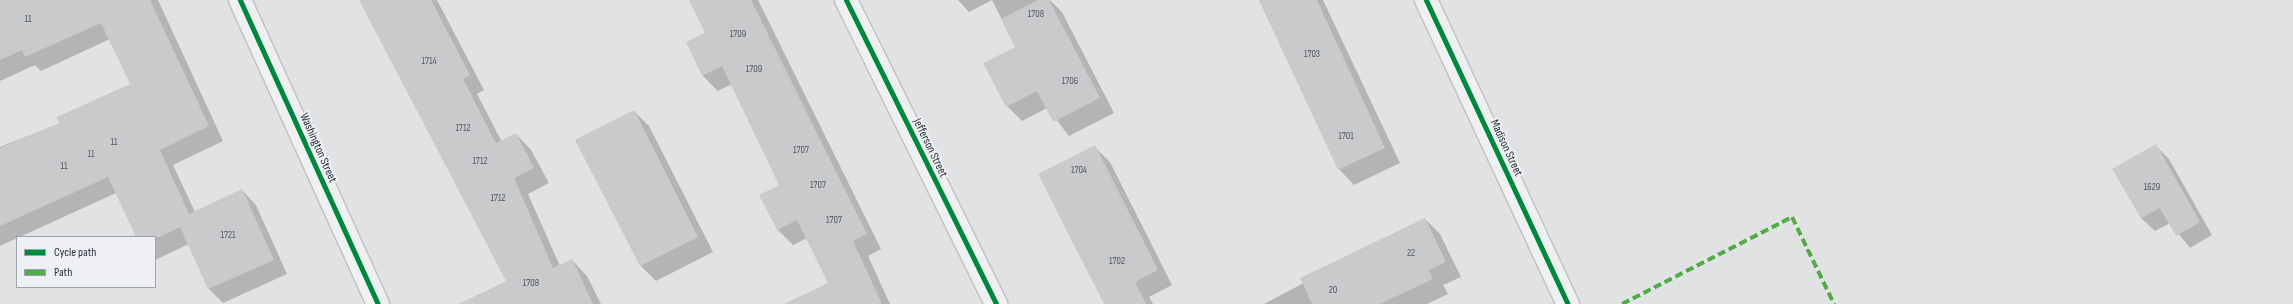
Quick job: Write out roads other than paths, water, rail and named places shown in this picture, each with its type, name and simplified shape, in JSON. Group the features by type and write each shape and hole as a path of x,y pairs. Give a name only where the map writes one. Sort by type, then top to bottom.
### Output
{"street":[{"name":"Washington Street","path":"240,0 378,304"},
{"name":"Jefferson Street","path":"846,0 996,304"},
{"name":"Madison Street","path":"1426,0 1568,304"}]}
